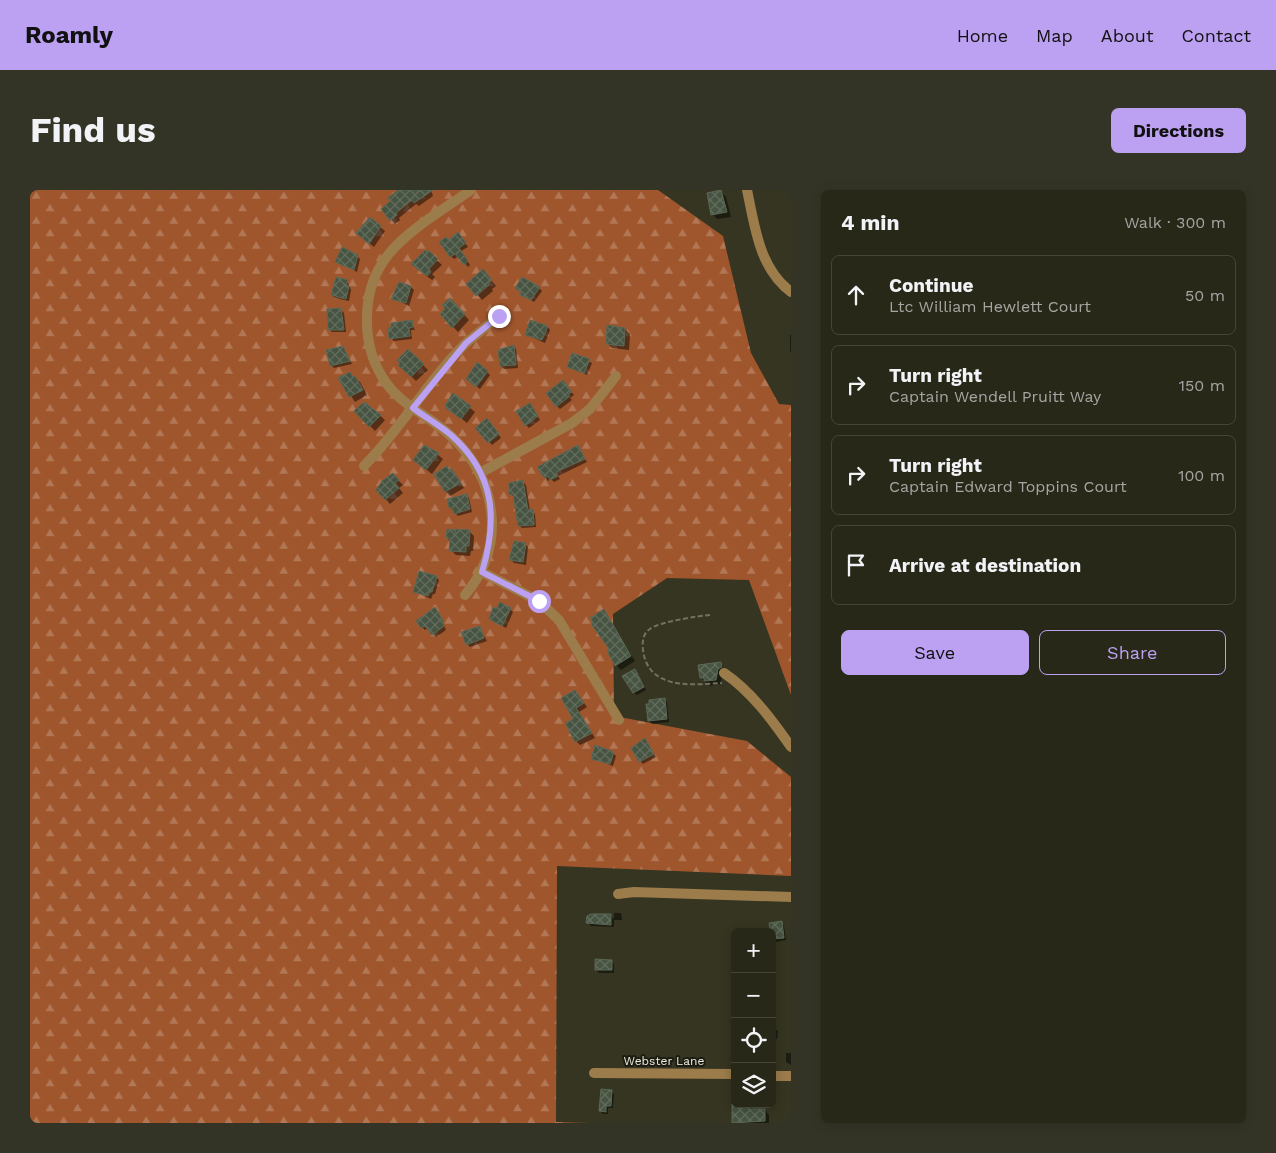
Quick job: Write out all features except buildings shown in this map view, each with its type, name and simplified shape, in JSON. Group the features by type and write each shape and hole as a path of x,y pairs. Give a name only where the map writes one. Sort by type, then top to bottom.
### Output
{"street":[{"path":"465,595 482,572 490,544 492,520 489,496 472,459 451,435 413,408 387,384 374,361 369,338 367,313 370,291 386,257 399,243 471,190"},
{"path":"747,190 758,241 769,268 781,285 791,292"},
{"path":"364,466 388,441 466,343 499,316"},
{"path":"480,473 572,423 595,403 616,376"},
{"path":"482,572 539,601 559,620 618,720"},
{"path":"724,673 736,682 761,708 791,747"},
{"path":"618,894 634,892 791,897"},
{"name":"Webster Lane","path":"594,1073 731,1074"},
{"path":"776,1076 791,1076"}],"path":[{"path":"710,615 652,627 644,636 642,645 645,658 654,674 661,680 671,684 736,682"}],"green space":[{"path":"30,190 658,190 723,236 751,353 779,404 791,405 791,695 749,580 667,578 613,614 614,716 747,741 791,777 791,876 557,866 556,1122 588,1123 30,1123"}],"route":[{"path":"499,316 466,343 413,408 451,435 472,459 480,473 489,496 492,520 490,544 482,572 523,591 539,601"}]}
